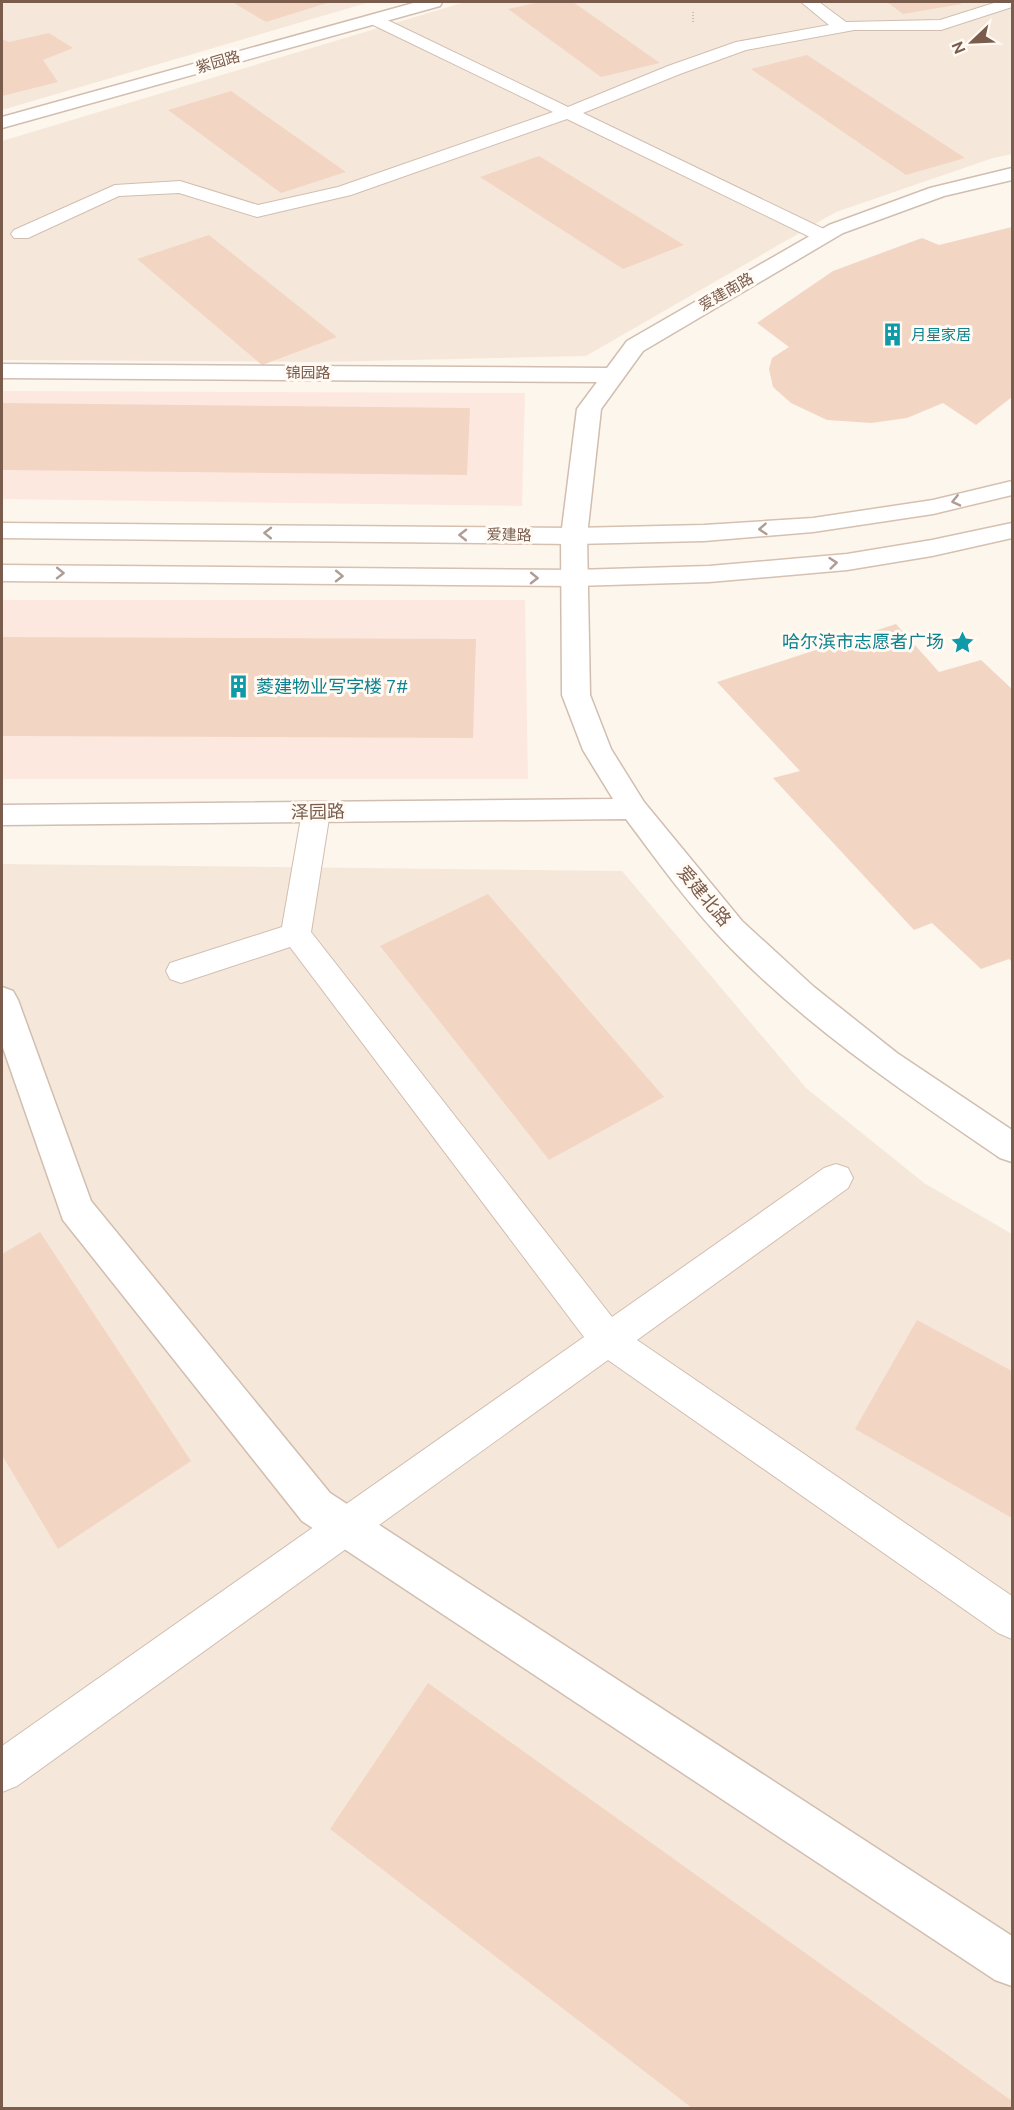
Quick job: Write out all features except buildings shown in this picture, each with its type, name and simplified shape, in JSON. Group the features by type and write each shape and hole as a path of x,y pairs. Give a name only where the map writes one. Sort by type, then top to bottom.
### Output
{"street":[{"name":"紫园路","path":"2,123 434,2"},
{"name":"爱建南路","path":"574,536 589,409 635,346 836,229 937,192 1012,174"},
{"name":"锦园路","path":"2,371 615,375"},
{"name":"爱建路","path":"2,531 574,536 704,533 813,525 933,507 1012,488"},
{"path":"2,573 575,578 785,569 921,550 1012,531"},
{"name":"爱建北路","path":"574,536 576,695 597,750 633,808 731,929 803,996 885,1062 1012,1148"},
{"name":"泽园路","path":"2,815 633,808"},
{"path":"2,1000 76,1209 316,1507 1012,1963"}],"lane":[{"path":"809,2 843,27"},
{"path":"21,234 115,191 180,188 256,211 344,191 568,113 674,70 742,46 854,25 941,25 1012,2"},
{"path":"373,19 823,236"},
{"path":"316,812 296,934 608,1340 1012,1619"},
{"path":"181,971 296,934"},
{"path":"2,1772 836,1178"}],"shaded area":[{"path":"2,2 370,2 2,110"},
{"path":"465,2 1012,2 1012,154 993,158 836,212 586,356 323,362 2,360 2,141"},
{"path":"2,391 525,393 522,506 2,499"},
{"path":"2,600 525,600 528,779 2,779"},
{"path":"2,864 622,871 806,1088 924,1183 1012,1234 1012,2108 2,2108"}],"place":[{"name":"月星家居","path":"893,335"},
{"name":"哈尔滨市志愿者广场","path":"962,642"},
{"name":"菱建物业写字楼 7#","path":"238,687"}]}
